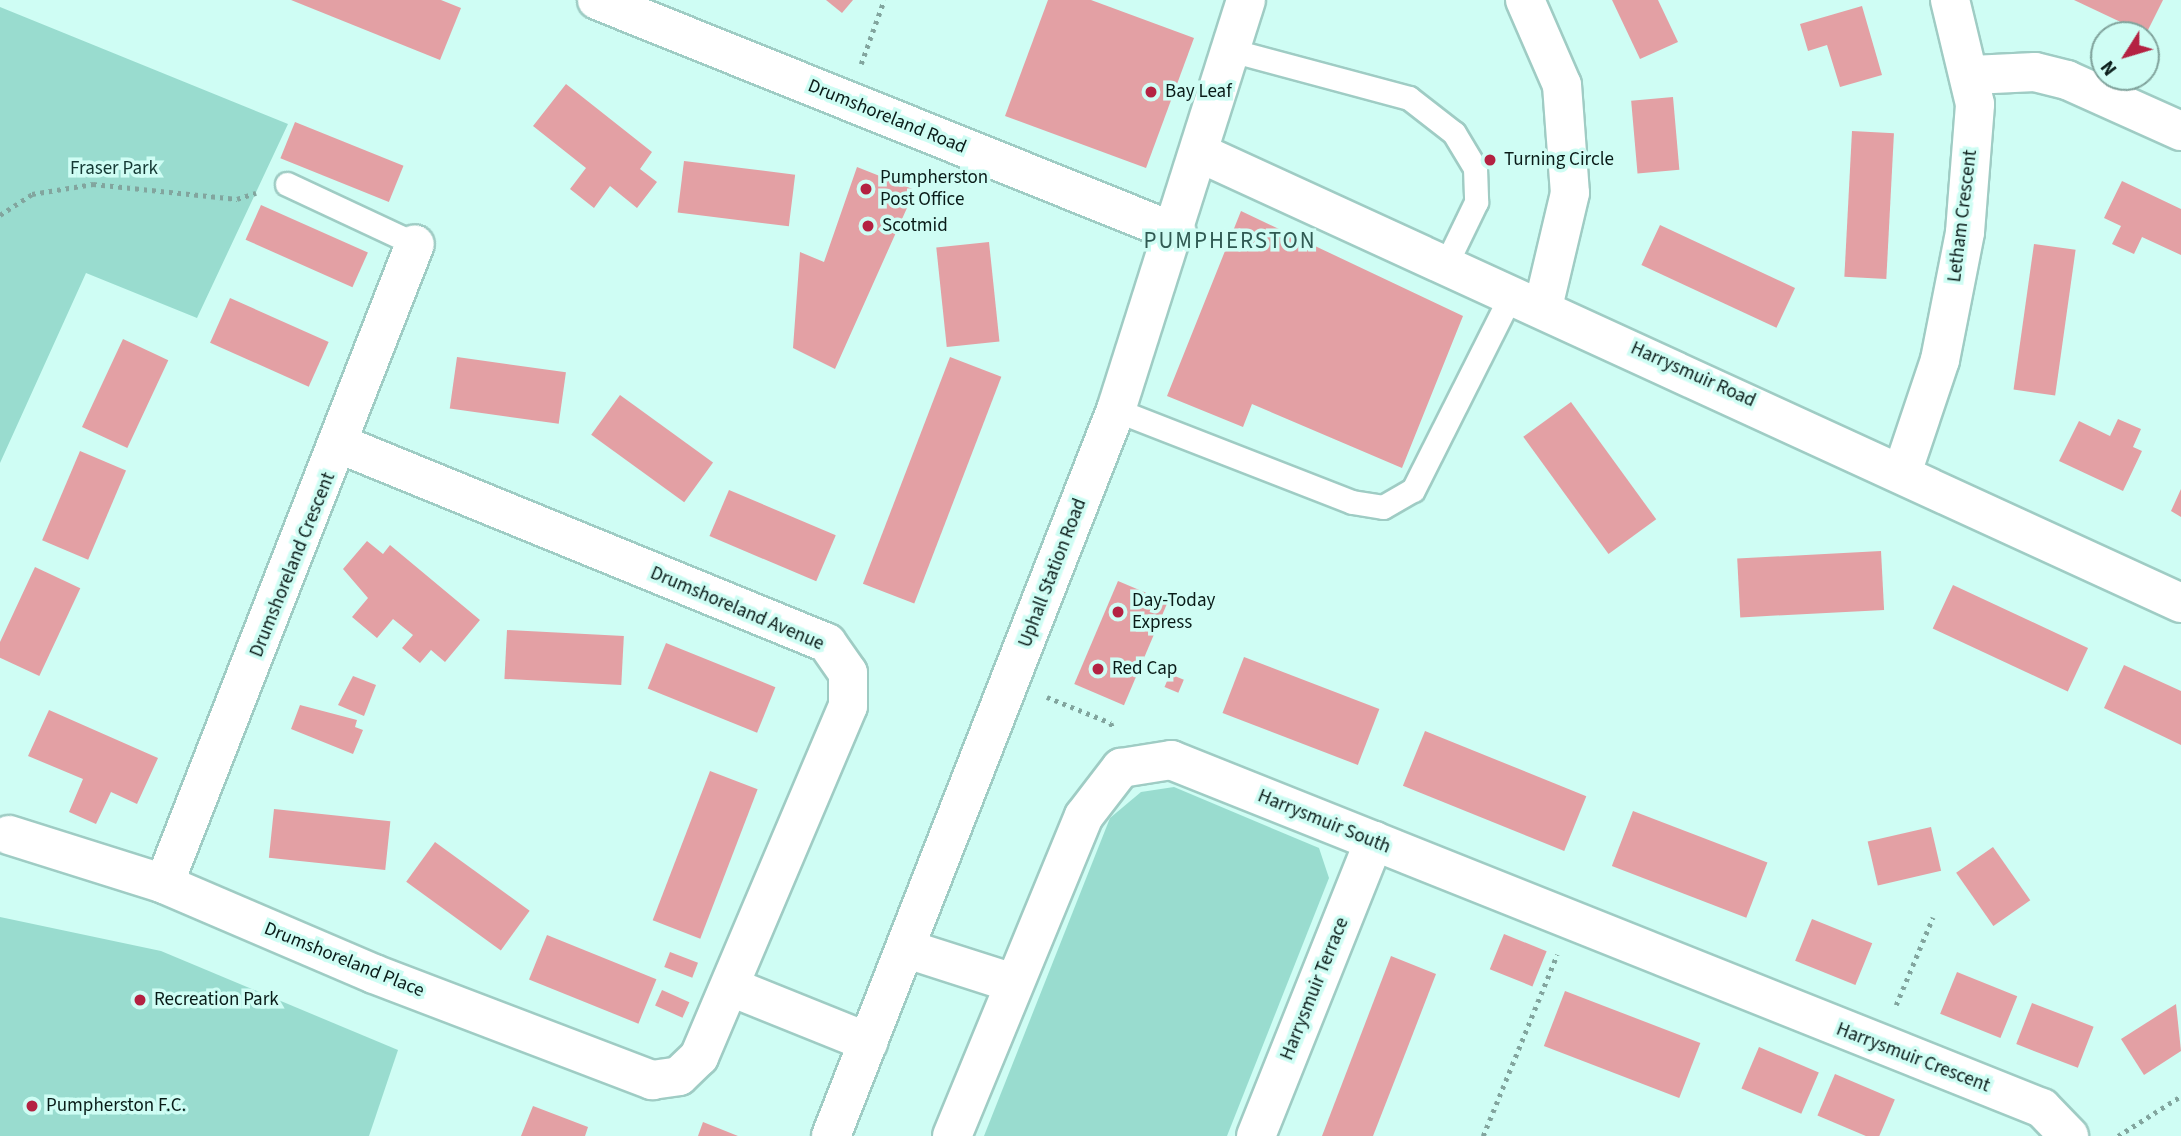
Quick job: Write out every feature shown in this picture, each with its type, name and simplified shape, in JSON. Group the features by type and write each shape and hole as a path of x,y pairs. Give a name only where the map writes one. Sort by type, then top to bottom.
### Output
{"street":[{"name":"Drumshoreland Road","path":"597,0 1177,233"},
{"name":"Uphall Station Road","path":"831,1136 907,949 1116,410 1177,233 1247,0"},
{"path":"1525,0 1562,85 1570,193 1527,300"},
{"name":"Letham Crescent","path":"1903,470 1940,360 1965,232 1972,75 1950,0"},
{"path":"1972,75 2035,72 2067,80 2181,131"},
{"name":"Harrysmuir Road","path":"1202,154 1903,470 2181,603"},
{"name":"Drumshoreland Crescent","path":"164,884 342,445 415,244"},
{"name":"Drumshoreland Avenue","path":"342,445 827,643 849,673 848,706 731,987 699,1057 679,1076"},
{"name":"Harrysmuir South","path":"1121,768 1171,760 1748,993"},
{"path":"952,1136 1084,816 1121,768"},
{"name":"Drumshoreland Place","path":"4,836 164,884 374,974 652,1080 679,1076"},
{"name":"Harrysmuir Terrace","path":"1255,1136 1374,841"},
{"path":"907,949 1013,983"},
{"path":"731,987 868,1042"},
{"name":"Harrysmuir Crescent","path":"1748,993 2042,1108 2069,1136"}],"lane":[{"path":"1230,50 1409,98 1454,133 1475,167 1476,202 1446,264"},
{"path":"287,184 415,244"},
{"path":"1116,410 1352,502 1382,507 1413,490 1527,300"}],"path":[{"path":"847,101 884,0"},
{"path":"0,215 32,194 93,184 236,200 287,184"},
{"path":"1011,682 1111,723 1121,768"},
{"path":"1880,1045 1933,917"},
{"path":"1483,1136 1570,921"},
{"path":"2118,1136 2181,1096"}],"green space":[{"name":"Fraser Park","path":"0,7 288,124 197,318 86,273 0,463"},
{"path":"1174,787 1319,848 1329,878 1227,1136 984,1136 1110,818 1141,792"},
{"name":"Recreation Park","path":"0,917 161,951 398,1050 369,1136 0,1136"}],"building":[{"path":"291,0 441,0 461,8 440,60"},
{"path":"826,0 853,0 842,13"},
{"path":"1048,0 1091,0 1194,38 1146,168 1005,116"},
{"path":"1612,0 1658,0 1678,42 1640,59"},
{"path":"2074,0 2163,0 2152,21 2118,21"},
{"path":"1862,6 1882,75 1840,87 1827,45 1808,51 1800,24"},
{"path":"566,84 652,152 640,169 657,182 637,208 610,186 594,208 570,189 586,168 533,126"},
{"path":"1673,97 1679,170 1638,173 1631,101"},
{"path":"295,122 403,166 389,202 280,158"},
{"path":"1852,131 1894,133 1886,279 1844,277"},
{"path":"684,161 795,175 789,226 678,213"},
{"path":"857,167 915,190 835,369 793,348 800,252 824,262"},
{"path":"2122,181 2181,209 2181,255 2142,237 2134,254 2112,244 2121,226 2104,218"},
{"path":"261,205 368,253 352,287 246,240"},
{"path":"1241,211 1463,316 1402,468 1252,404 1243,427 1167,396"},
{"path":"1660,225 1795,288 1776,328 1641,265"},
{"path":"989,242 999,341 947,347 936,248"},
{"path":"2034,244 2076,250 2055,395 2014,390"},
{"path":"230,298 329,342 309,387 210,343"},
{"path":"123,339 168,360 127,448 82,427"},
{"path":"457,357 566,372 559,424 450,408"},
{"path":"950,357 1001,377 914,604 863,584"},
{"path":"620,395 713,463 684,502 591,435"},
{"path":"1571,402 1656,519 1608,554 1523,437"},
{"path":"2118,419 2141,429 2133,447 2142,451 2123,491 2059,461 2079,421 2110,436"},
{"path":"80,451 126,471 88,560 42,540"},
{"path":"2181,489 2181,517 2171,511"},
{"path":"729,490 836,535 816,581 709,536"},
{"path":"367,541 383,554 390,545 480,620 445,662 431,650 420,663 402,648 413,635 393,619 377,638 352,617 368,598 343,569"},
{"path":"1881,551 1884,610 1740,617 1737,559"},
{"path":"35,567 80,588 39,676 0,658 0,642"},
{"path":"1118,581 1168,602 1124,705 1074,684"},
{"path":"1953,585 2088,648 2068,691 1933,629"},
{"path":"507,630 624,636 621,685 504,679"},
{"path":"666,643 775,687 757,733 648,688"},
{"path":"1244,657 1379,709 1358,765 1222,713"},
{"path":"2124,665 2181,691 2181,745 2104,708"},
{"path":"1170,674 1184,680 1178,693 1165,687"},
{"path":"353,676 376,685 364,716 338,705"},
{"path":"300,705 357,720 355,727 363,730 353,754 291,729"},
{"path":"49,710 158,758 137,804 111,792 96,824 69,812 83,779 28,756"},
{"path":"1425,731 1586,796 1564,851 1403,786"},
{"path":"710,771 758,789 700,939 653,920"},
{"path":"274,809 390,821 385,870 269,858"},
{"path":"1633,811 1767,863 1746,918 1612,866"},
{"path":"1931,827 1941,871 1878,885 1868,842"},
{"path":"435,842 530,911 501,950 406,882"},
{"path":"1993,847 2030,900 1993,926 1956,873"},
{"path":"1812,919 1872,943 1855,985 1795,961"},
{"path":"1504,934 1547,951 1532,986 1490,969"},
{"path":"547,935 656,979 638,1024 529,980"},
{"path":"670,952 698,963 692,978 664,967"},
{"path":"1391,956 1436,974 1373,1136 1322,1136"},
{"path":"1957,972 2017,996 2000,1038 1940,1014"},
{"path":"662,990 689,1002 682,1018 655,1006"},
{"path":"1565,991 1700,1043 1679,1098 1544,1046"},
{"path":"2032,1003 2094,1027 2078,1068 2016,1044"},
{"path":"2176,1004 2181,1051 2144,1075 2121,1039"},
{"path":"1759,1047 1819,1072 1801,1114 1741,1088"},
{"path":"1835,1074 1895,1099 1879,1136 1866,1136 1817,1115"},
{"path":"533,1106 588,1127 585,1136 521,1136"},
{"path":"703,1122 738,1136 698,1136"}],"place":[{"name":"Bay Leaf","path":"1151,92"},
{"name":"Turning Circle","path":"1490,160"},
{"name":"Pumpherston Post Office","path":"866,189"},
{"name":"Scotmid","path":"868,226"},
{"name":"Day-Today Express","path":"1118,612"},
{"name":"Red Cap","path":"1098,669"},
{"name":"Recreation Park","path":"140,1000"},
{"name":"Pumpherston F.C.","path":"32,1106"}],"district":[{"name":"PUMPHERSTON","path":"1230,241"}]}
